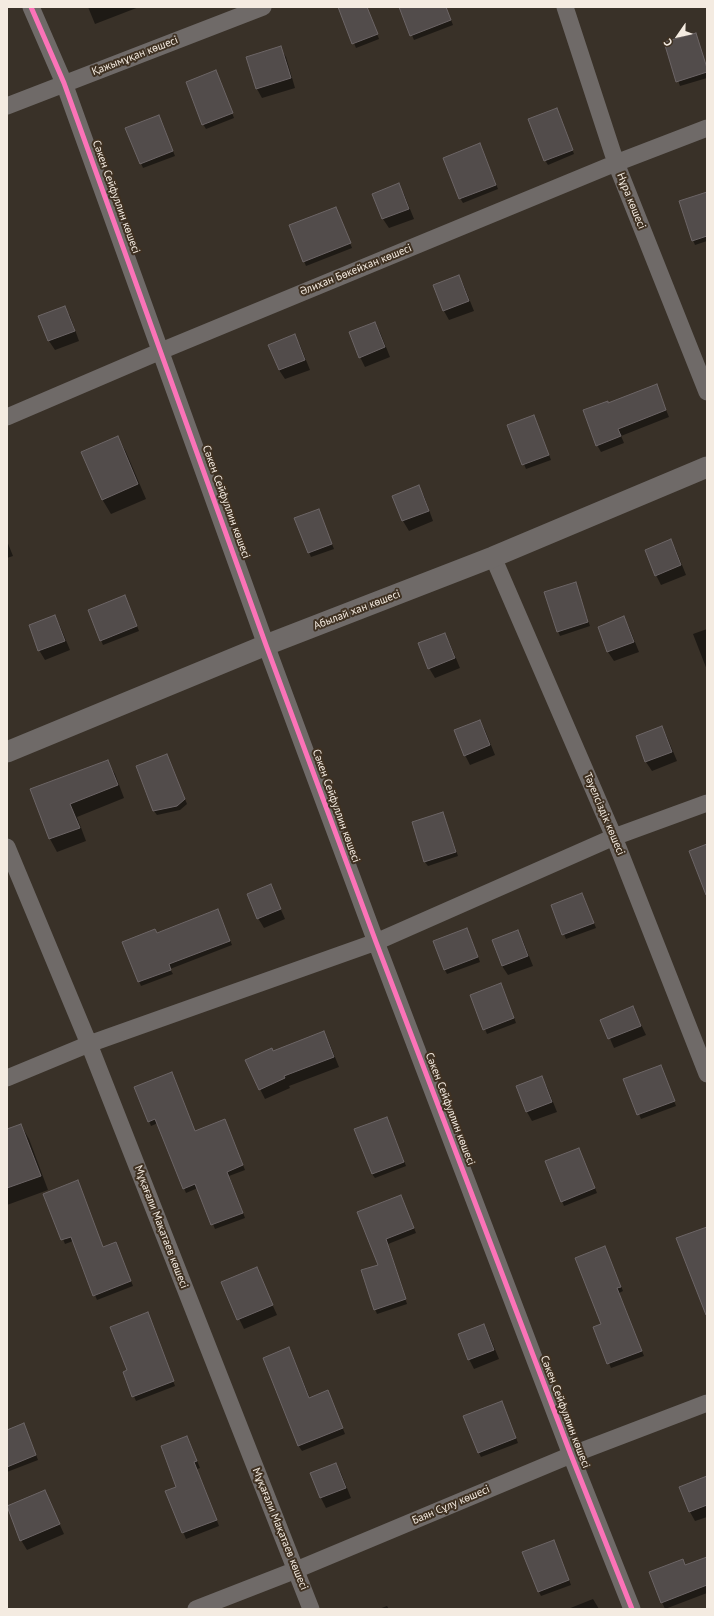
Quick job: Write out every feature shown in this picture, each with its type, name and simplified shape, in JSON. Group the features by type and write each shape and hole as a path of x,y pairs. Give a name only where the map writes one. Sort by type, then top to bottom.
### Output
{"street":[{"name":"Сәкен Сейфуллин көшесі","path":"32,7 64,83 266,646 376,942 571,1455 632,1609"},
{"name":"Қажымұқан көшесі","path":"7,106 263,7"},
{"name":"Нұра көшесі","path":"565,7 616,163 707,392"},
{"name":"Әлихан Бөкейхан көшесі","path":"7,417 161,351 616,163 707,128"},
{"name":"Абылай хан көшесі","path":"7,752 266,646 493,557 707,467"},
{"name":"Тәуелсіздік көшесі","path":"493,557 614,837 707,1074"},
{"path":"7,1078 89,1044 376,942 614,837 707,804"},
{"name":"Мұқағали Мақатаев көшесі","path":"7,847 89,1044 311,1609"},
{"name":"Баян Сұлу көшесі","path":"196,1609 296,1570 571,1455 707,1402"}],"building":[{"path":"338,7 367,7 378,34 352,44"},
{"path":"399,7 446,7 451,20 410,36"},
{"path":"696,33 707,72 676,82 664,42"},
{"path":"281,46 291,78 256,89 246,57"},
{"path":"216,70 233,113 202,125 186,82"},
{"path":"557,108 573,150 544,161 528,119"},
{"path":"159,115 173,151 140,164 125,128"},
{"path":"480,143 496,185 459,199 443,158"},
{"path":"399,183 409,209 382,219 372,194"},
{"path":"707,192 707,236 692,241 679,201"},
{"path":"336,207 351,243 303,262 289,225"},
{"path":"459,275 469,301 443,311 433,285"},
{"path":"65,306 75,331 48,341 38,316"},
{"path":"375,322 385,347 359,358 349,332"},
{"path":"295,334 305,360 279,370 268,345"},
{"path":"657,384 666,410 618,429 621,436 596,446 583,410 608,401 608,403"},
{"path":"534,415 549,455 522,465 507,425"},
{"path":"118,436 138,484 102,500 81,452"},
{"path":"419,485 429,511 402,521 392,496"},
{"path":"319,509 332,544 308,553 294,518"},
{"path":"671,539 681,565 655,576 645,550"},
{"path":"576,582 588,622 557,632 544,592"},
{"path":"125,595 137,626 100,641 88,610"},
{"path":"55,615 65,641 38,651 29,625"},
{"path":"624,616 634,642 607,652 598,627"},
{"path":"445,633 455,658 428,669 418,643"},
{"path":"480,720 490,745 464,756 454,730"},
{"path":"662,726 672,752 645,762 636,736"},
{"path":"167,754 185,799 177,806 153,811 136,766"},
{"path":"108,760 118,785 70,804 80,828 49,839 30,789"},
{"path":"443,812 456,852 424,862 412,822"},
{"path":"707,844 707,895 706,895 689,851"},
{"path":"271,884 281,909 257,919 247,894"},
{"path":"582,893 594,923 562,935 551,905"},
{"path":"218,909 230,941 169,964 171,970 138,982 122,942 155,929 157,933"},
{"path":"467,928 478,957 444,970 433,941"},
{"path":"518,930 528,956 502,966 492,940"},
{"path":"501,983 514,1018 483,1030 470,995"},
{"path":"633,1006 641,1026 608,1039 600,1020"},
{"path":"324,1031 334,1057 284,1076 285,1078 259,1090 245,1060 272,1048 273,1051"},
{"path":"661,1065 675,1101 637,1115 623,1079"},
{"path":"172,1072 195,1131 225,1119 243,1165 227,1172 243,1213 211,1225 195,1184 183,1189 155,1119 148,1122 134,1087"},
{"path":"542,1076 552,1102 526,1112 516,1086"},
{"path":"387,1117 404,1162 372,1174 354,1129"},
{"path":"21,1124 41,1176 7,1188 7,1129"},
{"path":"579,1148 595,1188 561,1202 545,1161"},
{"path":"78,1180 103,1247 116,1242 131,1281 93,1296 71,1237 61,1240 43,1194"},
{"path":"401,1195 414,1228 386,1239 406,1299 374,1310 361,1270 378,1265 357,1212"},
{"path":"707,1227 707,1314 706,1315 676,1238"},
{"path":"605,1246 621,1287 617,1288 642,1351 607,1364 593,1327 601,1324 575,1258"},
{"path":"257,1267 273,1305 237,1320 221,1282"},
{"path":"148,1312 174,1381 132,1397 123,1372 127,1370 110,1327"},
{"path":"484,1324 494,1350 468,1360 458,1334"},
{"path":"289,1347 309,1398 328,1390 343,1428 298,1446 263,1358"},
{"path":"502,1401 516,1438 478,1453 463,1416"},
{"path":"24,1423 36,1455 7,1467 7,1430"},
{"path":"187,1436 197,1461 194,1462 217,1520 182,1533 165,1491 176,1487 161,1446"},
{"path":"336,1463 346,1488 320,1498 310,1473"},
{"path":"707,1476 707,1505 689,1512 679,1487"},
{"path":"45,1490 60,1524 20,1541 7,1506"},
{"path":"554,1540 569,1580 538,1592 522,1552"},
{"path":"707,1557 707,1585 661,1603 649,1572 683,1559 685,1565"}],"cycle path":[{"path":"31,7 64,83 266,645 376,942 571,1455 632,1609"}]}
